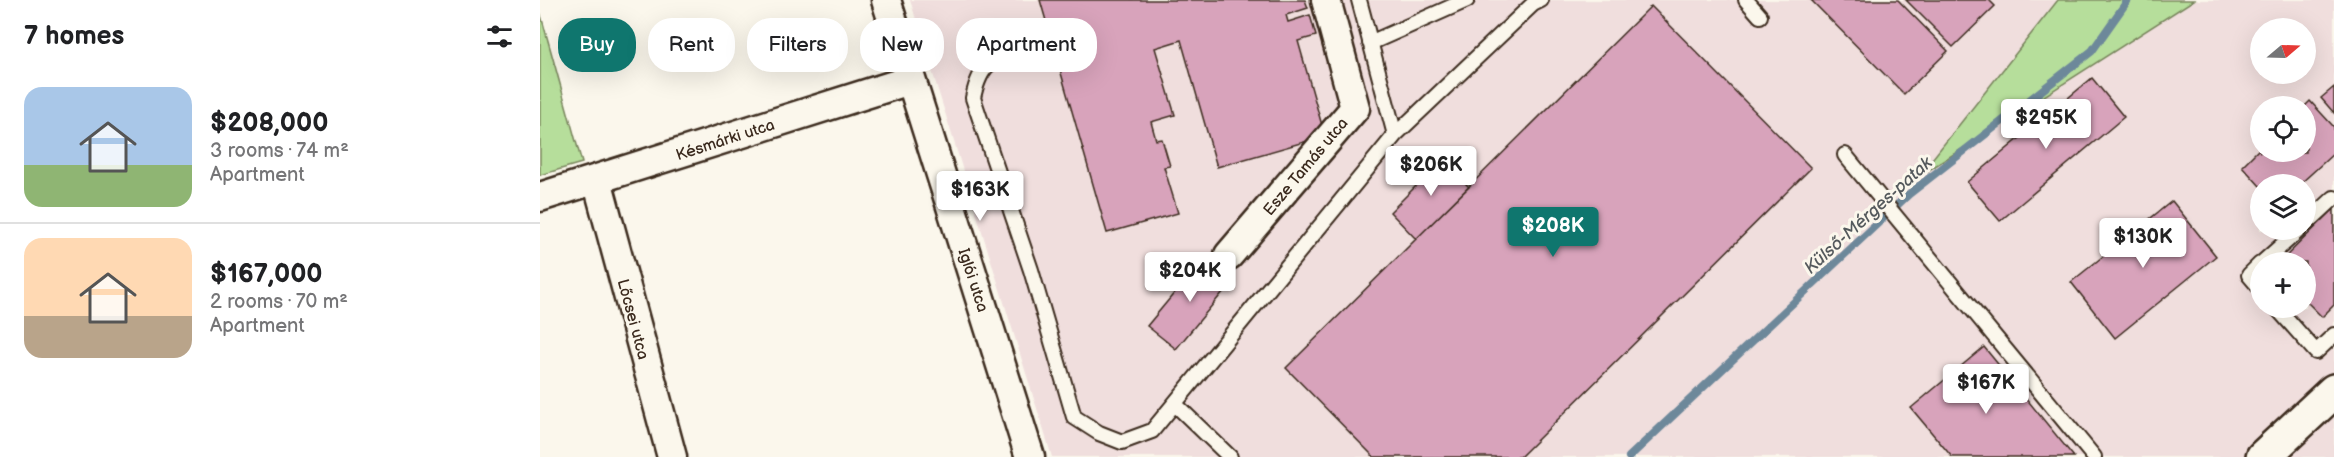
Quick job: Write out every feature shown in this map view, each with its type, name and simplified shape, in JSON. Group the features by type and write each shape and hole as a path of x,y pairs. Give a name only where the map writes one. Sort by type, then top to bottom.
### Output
{"main road":[{"path":"2263,457 2334,391"}],"street":[{"name":"Iglói utca","path":"886,0 1030,457"},
{"name":"Esze Tamás utca","path":"1229,255 1355,108 1326,0"},
{"name":"Késmárki utca","path":"540,197 910,80"},
{"name":"Lőcsei utca","path":"597,180 672,457"}],"lane":[{"path":"1359,0 1395,135"},
{"path":"1370,44 1467,0"},
{"path":"981,72 978,76 973,98 1031,270 1074,417 1099,433 1122,442 1152,431 1395,135 1533,4 1541,0"},
{"path":"1746,0 1760,16"},
{"path":"1845,154 2094,457"},
{"path":"2316,215 2334,198"},
{"path":"2274,252 2288,240"},
{"path":"2286,318 2316,352 2334,335"},
{"path":"1174,404 1230,457"}],"shaded area":[{"path":"910,0 2058,0 1920,176 2194,0 2334,0 2334,457 1052,457 932,72 944,72 944,18 916,18"}],"green space":[{"path":"2058,0 2194,0 1918,177"},
{"path":"540,12 582,163 540,175"}],"building":[{"path":"1040,0 1305,0 1308,8 1286,15 1288,22 1310,15 1316,36 1298,41 1325,136 1217,167 1181,40 1155,48 1175,115 1151,122 1156,140 1162,139 1170,166 1164,167 1178,213 1107,233 1061,72 1097,72 1097,18 1045,18"},
{"path":"1811,0 1898,0 1948,51 1904,94"},
{"path":"1906,0 1989,0 1995,6 1953,47"},
{"path":"1651,6 1811,168 1520,457 1374,457 1286,368"},
{"path":"2092,78 2124,117 2000,221 1967,182"},
{"path":"2334,87 2334,113 2321,98"},
{"path":"2316,108 2334,127 2334,153 2311,174 2250,175 2242,166 2250,158 2250,162 2316,162"},
{"path":"1449,153 1466,169 1458,176 1469,187 1416,239 1390,212"},
{"path":"2172,201 2216,256 2115,338 2071,282"},
{"path":"2334,209 2334,305 2322,317 2316,311 2316,252 2290,252 2302,240 2316,240 2316,227"},
{"path":"1205,256 1233,280 1176,349 1147,326"},
{"path":"1984,347 2074,457 1952,457 1911,408"}],"waterway":[{"name":"Külső-Mérges-patak","path":"1629,457 1909,194 2092,51 2128,0"}]}
